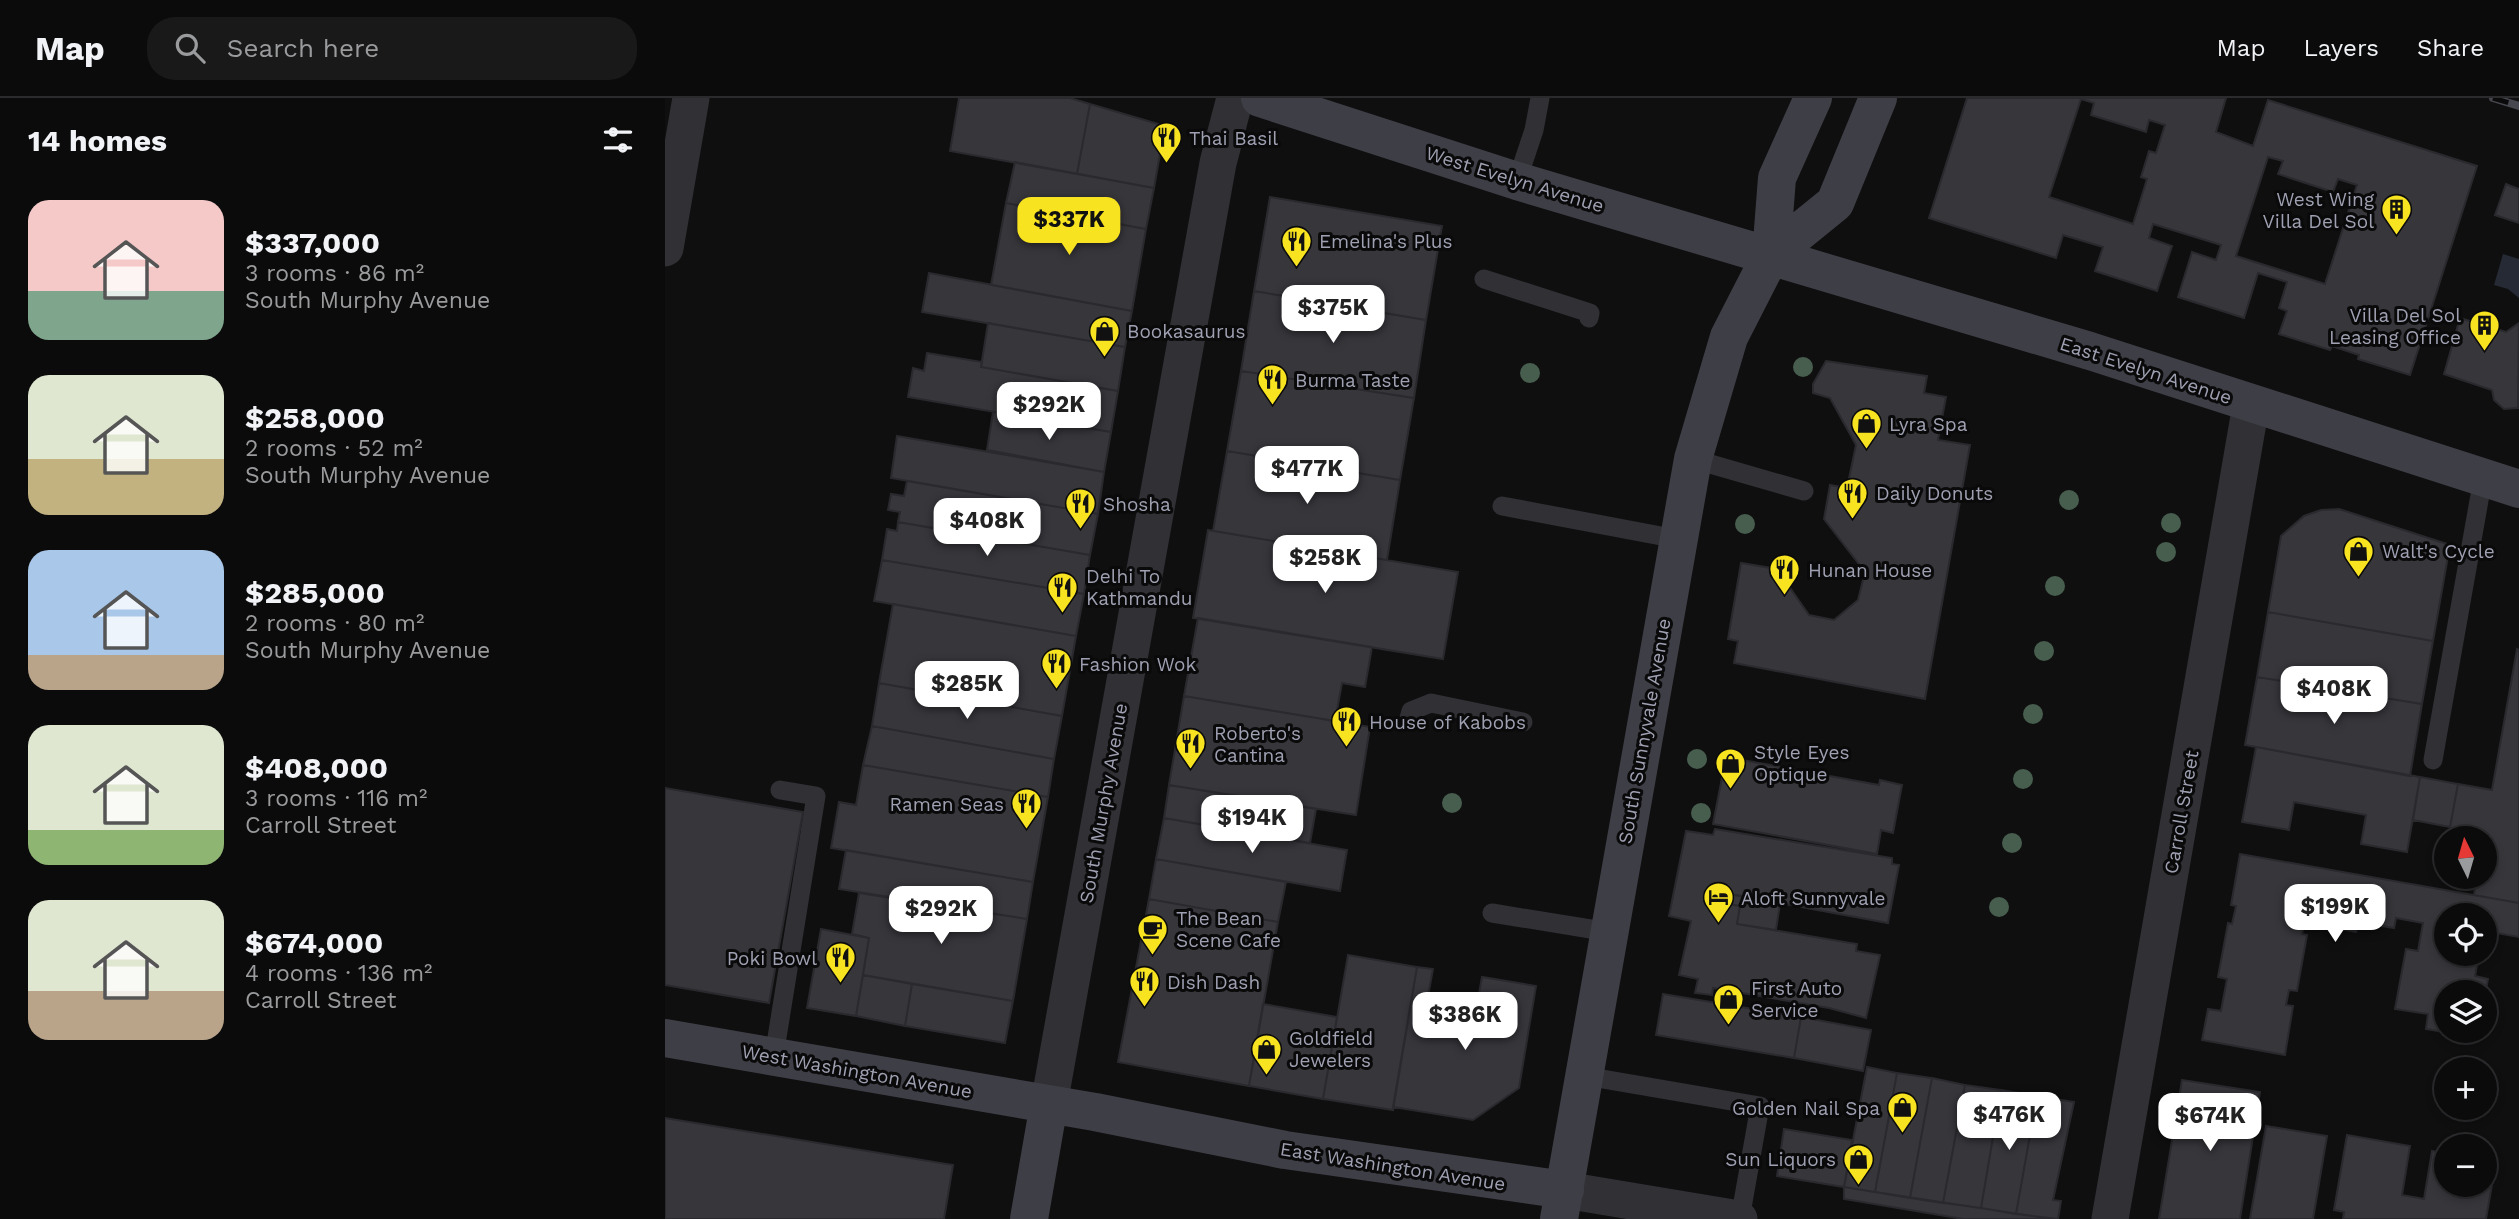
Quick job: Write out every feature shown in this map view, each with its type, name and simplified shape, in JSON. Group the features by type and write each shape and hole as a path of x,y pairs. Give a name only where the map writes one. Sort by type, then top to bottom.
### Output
{"main road":[{"name":"West Evelyn Avenue","path":"1260,98 1517,181 1771,255"},
{"path":"1771,255 1777,178 1813,98"},
{"path":"1771,255 1835,203 1878,98"},
{"name":"East Evelyn Avenue","path":"1771,255 2090,351 2251,405 2519,489"},
{"name":"South Sunnyvale Avenue","path":"1562,1205 1693,459 1729,337 1771,255"},
{"name":"West Washington Avenue","path":"665,1038 1049,1104"},
{"name":"East Washington Avenue","path":"1049,1104 1562,1205"},
{"name":"South Murphy Avenue","path":"1029,1219 1049,1104"}],"street":[{"path":"665,247 691,98"},
{"name":"South Murphy Avenue","path":"1049,1104 1218,163 1235,98"},
{"name":"Carroll Street","path":"2110,1219 2251,405"},
{"name":"East Washington Avenue","path":"1562,1205 1740,1219"}],"lane":[{"path":"1517,181 1534,130 1540,98"},
{"path":"1484,279 1590,313 1589,318"},
{"path":"1693,459 1804,491"},
{"path":"2433,760 2483,478"},
{"path":"1502,506 1677,539"},
{"path":"1409,718 1411,711 1431,703 1523,722"},
{"path":"774,1056 816,796 780,790"},
{"path":"1492,914 1609,932"},
{"path":"1585,1076 1760,1105 1740,1219"}],"shaded area":[{"path":"2503,254 2519,259 2519,298 2508,289 2494,285"}],"building":[{"path":"959,98 1070,98 1090,104 1077,174 950,151"},
{"name":"West Wing Villa Del Sol","path":"1967,98 2226,98 2216,132 2253,146 2268,100 2477,166 2410,375 2358,359 2359,355 2332,346 2330,350 2279,334 2287,311 2279,308 2287,282 2258,273 2244,318 2178,297 2192,252 2216,260 2221,245 2153,224 2149,238 2172,246 2157,291 2095,271 2103,247 2063,235 2056,258 1929,218","holes":["2081,99 2094,103 2091,115 2146,132 2149,120 2165,125 2156,153 2149,151 2141,177 2147,179 2133,224 2049,197","2268,157 2283,161 2278,174 2333,192 2338,179 2357,185 2325,284 2236,256"]},
{"path":"1090,104 1165,126 1154,188 1077,174"},
{"path":"1015,162 1154,188 1146,229 1006,203"},
{"path":"2506,184 2519,189 2519,223 2495,215"},
{"path":"1270,197 1442,226 1426,320 1254,291"},
{"path":"1006,203 1146,229 1132,311 991,285"},
{"path":"929,273 1132,311 1125,347 922,312"},
{"path":"1254,291 1426,320 1414,398 1241,371"},
{"name":"Villa Del Sol Leasing Office","path":"2460,318 2506,332 2519,323 2518,408 2504,409 2494,400 2492,390 2444,374"},
{"path":"988,323 1125,347 1118,391 981,367"},
{"path":"927,353 982,362 981,367 1118,391 1111,432 908,397 913,368 924,371"},
{"path":"1826,361 1927,376 1924,393 1946,397 1938,440 1970,445 1925,699 1734,663 1738,641 1728,639 1741,563 1777,569 1809,615 1834,620 1858,600 1865,572 1824,519 1830,485 1847,488 1856,445 1830,398 1813,393 1813,384"},
{"path":"1241,371 1414,398 1400,480 1227,451"},
{"path":"993,412 1111,432 1104,472 987,450"},
{"path":"897,436 1104,472 1098,514 891,478"},
{"path":"1227,451 1400,480 1387,560 1213,531"},
{"path":"907,481 1098,514 1090,555 898,522 900,512 888,510 891,494 904,496"},
{"name":"Walt's Cycle","path":"2339,509 2450,545 2433,641 2268,612 2281,536 2304,516 2321,510"},
{"path":"898,522 1090,555 1084,594 882,560 887,529 897,531"},
{"path":"1208,530 1458,572 1443,659 1193,618"},
{"path":"882,560 1084,594 1076,636 874,601"},
{"path":"893,604 1076,636 1062,716 879,683"},
{"path":"2268,612 2433,641 2422,704 2257,677"},
{"path":"1198,618 1372,647 1365,687 1342,683 1335,721 1184,696"},
{"path":"2517,649 2519,903 2474,895 2475,889 2497,889 2497,826 2450,826 2458,784 2492,790"},
{"path":"2257,677 2422,704 2410,776 2245,745"},
{"path":"879,683 1062,716 1054,759 872,726"},
{"path":"1184,696 1370,727 1356,815 1169,785"},
{"path":"872,726 1054,759 1048,797 863,765"},
{"path":"2256,747 2420,777 2407,852 2361,844 2366,815 2294,802 2289,830 2242,822"},
{"path":"1726,757 1879,785 1880,780 1902,785 1893,833 1881,830 1877,854 1713,824"},
{"path":"863,765 1048,797 1033,882 831,848 839,802 856,805"},
{"path":"2420,777 2458,784 2450,826 2413,820"},
{"path":"1169,785 1316,809 1310,843 1164,818"},
{"path":"665,788 803,812 769,1003 665,985"},
{"path":"1164,818 1347,850 1340,891 1156,859"},
{"name":"Aloft Sunnyvale","path":"1715,829 1892,858 1892,864 1899,865 1888,923 1714,891 1710,911 1722,913 1724,903 1740,906 1737,924 1857,944 1856,951 1880,955 1866,1018 1829,1008 1713,988 1712,995 1695,993 1698,979 1679,975 1691,921 1669,916 1686,831 1713,835"},
{"path":"846,850 1033,882 1027,919 839,889"},
{"path":"2240,854 2519,903 2519,937 2497,933 2497,903 2434,903 2434,966 2477,966 2475,976 2488,979 2434,980 2434,1030 2426,1029 2428,1014 2395,1009 2406,949 2418,951 2423,923 2396,918 2394,928 2358,922 2356,932 2327,926 2328,917 2306,914 2302,934 2307,935 2297,991 2289,990 2286,1005 2293,1006 2285,1055 2202,1040 2208,1009 2221,1011 2227,979 2218,977 2228,923 2232,924 2236,906 2231,905"},
{"path":"1156,859 1286,882 1278,922 1149,899"},
{"path":"1714,891 1780,904 1776,930 1737,924 1740,906 1724,903 1722,913 1710,911"},
{"path":"859,893 1027,919 1013,1001 863,975 869,938 852,934"},
{"path":"1149,899 1278,922 1249,1086 1118,1062"},
{"path":"821,929 869,938 856,1016 807,1008"},
{"path":"1348,955 1417,967 1393,1110 1323,1099"},
{"path":"1417,967 1433,969 1424,1018 1473,1027 1482,977 1536,986 1519,1088 1473,1120 1393,1107"},
{"path":"863,975 912,984 905,1026 856,1016"},
{"path":"912,984 1013,1001 1005,1043 905,1026"},
{"name":"First Auto Service","path":"1663,994 1801,1017 1794,1058 1656,1035"},
{"path":"1263,1004 1337,1017 1323,1099 1249,1086"},
{"path":"1801,1017 1871,1030 1863,1071 1794,1058"},
{"path":"1867,1067 1897,1073 1875,1192 1844,1187"},
{"name":"Golden Nail Spa","path":"1897,1073 1932,1078 1910,1198 1875,1192"},
{"path":"1932,1078 1965,1085 1943,1203 1910,1198"},
{"path":"2182,1080 2260,1092 2240,1219 2159,1219"},
{"path":"1965,1085 2001,1090 1981,1208 1943,1203"},
{"path":"2001,1090 2037,1096 2016,1214 1981,1208"},
{"path":"2037,1096 2074,1102 2053,1200 2061,1201 2058,1219 2016,1214"},
{"path":"665,1118 953,1165 944,1219 665,1219"},
{"path":"2266,1126 2327,1136 2313,1219 2250,1219"},
{"path":"1784,1129 1852,1140 1844,1187 1777,1176"},
{"path":"2347,1135 2410,1146 2402,1195 2424,1199 2432,1151 2434,1197 2490,1197 2486,1219 2343,1219 2344,1212 2334,1210"},
{"path":"1844,1187 2052,1219 1963,1219 1844,1199"}],"railway":[{"path":"2493,98 2519,106"}],"place":[{"name":"Thai Basil","path":"1166,165"},
{"name":"West Wing Villa Del Sol","path":"2397,237"},
{"name":"Emelina's Plus","path":"1296,268"},
{"name":"Villa Del Sol Leasing Office","path":"2484,353"},
{"name":"Bookasaurus","path":"1104,358"},
{"name":"Burma Taste","path":"1272,407"},
{"name":"Lyra Spa","path":"1866,451"},
{"name":"Daily Donuts","path":"1853,520"},
{"name":"Shosha","path":"1080,531"},
{"name":"Walt's Cycle","path":"2359,578"},
{"name":"Hunan House","path":"1785,597"},
{"name":"Delhi To Kathmandu","path":"1063,614"},
{"name":"Fashion Wok","path":"1056,691"},
{"name":"House of Kabobs","path":"1346,749"},
{"name":"Roberto's Cantina","path":"1191,771"},
{"name":"Style Eyes Optique","path":"1731,790"},
{"name":"Ramen Seas","path":"1027,831"},
{"name":"Aloft Sunnyvale","path":"1718,925"},
{"name":"The Bean Scene Cafe","path":"1153,956"},
{"name":"Poki Bowl","path":"840,985"},
{"name":"Dish Dash","path":"1144,1009"},
{"name":"First Auto Service","path":"1728,1026"},
{"name":"Goldfield Jewelers","path":"1266,1076"},
{"name":"Golden Nail Spa","path":"1903,1135"},
{"name":"Sun Liquors","path":"1859,1186"}]}
